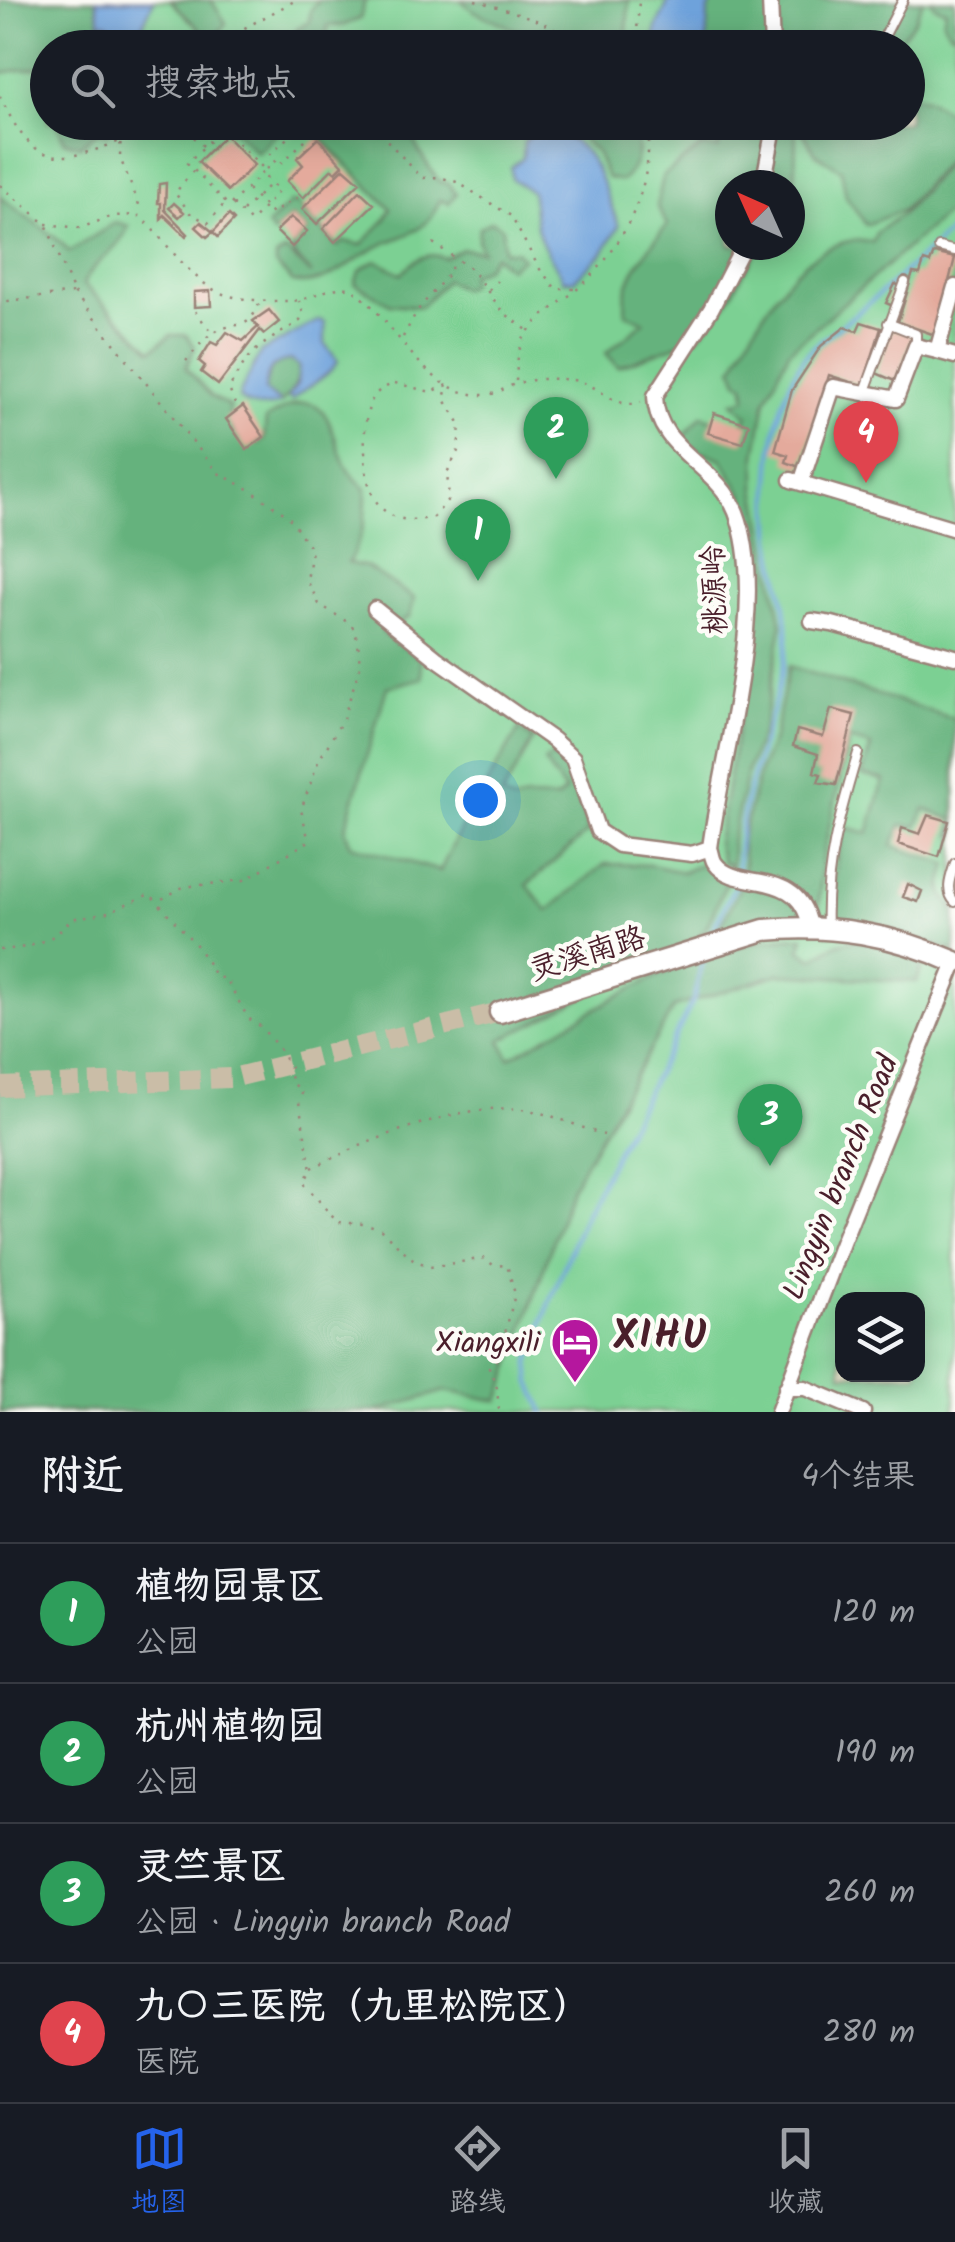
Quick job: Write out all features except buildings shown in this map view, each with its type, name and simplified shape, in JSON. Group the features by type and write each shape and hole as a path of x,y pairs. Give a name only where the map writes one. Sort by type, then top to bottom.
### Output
{"main road":[{"name":"灵溪南路","path":"500,1012 764,930 818,927"},
{"path":"818,927 892,937 955,963"}],"street":[{"path":"770,0 771,30"},
{"path":"766,170 771,140"},
{"path":"654,396 711,309 736,260"},
{"path":"938,351 955,287"},
{"path":"955,356 916,346 896,399 833,386 796,482 955,530"},
{"name":"桃源岭","path":"654,396 658,420 673,442 714,477 736,512 747,568 743,664 710,848"},
{"path":"374,609 573,758 598,830 620,845 692,854 710,848 716,864 730,873 790,890 818,927"},
{"path":"812,622 955,657"},
{"name":"Lingyin branch Road","path":"778,1412 955,963"},
{"path":"786,1388 805,1388 863,1412"}],"lane":[{"path":"887,30 903,0"},
{"path":"939,247 955,252"},
{"path":"864,394 906,282"},
{"path":"888,323 916,334 916,346"},
{"path":"818,927 830,851 858,752"},
{"path":"955,863 949,882 955,902"}],"path":[{"path":"241,30 296,0"},
{"path":"474,0 535,17 559,30"},
{"path":"638,30 640,0"},
{"path":"0,96 32,148 50,157 89,153 120,142 120,158 140,206 138,215"},
{"path":"197,140 204,147"},
{"path":"211,140 187,163 229,206 276,160"},
{"path":"232,203 251,222 279,191 234,140"},
{"path":"285,140 270,154 281,164 304,140"},
{"path":"386,140 422,178 457,182 511,216 539,268 556,289 578,289"},
{"path":"516,383 518,357 528,331 601,266 632,214 648,157 647,140"},
{"path":"194,170 175,193 181,203 208,223 226,202"},
{"path":"242,212 272,184"},
{"path":"0,185 46,224 74,293 218,473 288,516 312,550 307,580 319,604 352,625 358,641 360,667 344,720 318,762 301,810 309,842 244,880 182,887 158,901"},
{"path":"247,188 272,214 300,198"},
{"path":"46,224 80,228 113,216 138,215 209,287 230,296 299,299 324,289 350,288 402,338 423,366 448,385 481,396 498,394 516,383 549,378 596,386 617,404 626,406 654,396"},
{"path":"433,243 471,269 503,312 528,331"},
{"path":"402,338 418,310 452,271 452,258"},
{"path":"488,291 498,281"},
{"path":"0,302 74,293"},
{"path":"186,361 212,332 242,326 252,318 261,299"},
{"path":"235,404 229,389 234,378 264,341 300,321 304,313 299,299"},
{"path":"196,311 212,332"},
{"path":"395,382 431,392 448,385 444,398 460,424 458,451 446,473 446,504 434,517 399,519 376,504 369,486 364,435 370,406 376,394 395,382"},
{"path":"0,950 37,945 61,932 71,919 108,912 150,894 158,901 198,948 214,974 228,982 248,1018 278,1047 292,1071 290,1079 302,1093 298,1102 311,1169 304,1184 337,1222 380,1230 413,1259 430,1267 485,1258 494,1266 506,1265 515,1294 498,1357 490,1367 498,1388 498,1412"},
{"path":"311,1169 422,1123 487,1110 523,1109 604,1135"}],"green space":[{"path":"0,0 955,0 955,1412 0,1412"},
{"path":"0,0 96,0 99,30 30,30 30,69 0,73"},
{"path":"170,0 211,0 226,23 221,30 200,30"},
{"path":"319,0 365,0 360,19 328,26 327,30 297,30 309,22 311,9"},
{"path":"461,0 629,0 627,30 517,30"},
{"path":"714,0 923,0 907,30 707,30 708,10"},
{"path":"931,0 955,0 955,33 949,32 943,21 946,10 934,6"},
{"path":"925,98 955,116 955,152 903,210 866,225 846,196 841,170 816,154 807,140 925,140"},
{"path":"64,140 87,140 80,146"},
{"path":"244,140 270,140 257,153"},
{"path":"322,140 415,140 438,181 449,184 456,194 449,203 440,200 427,222 411,233 315,282 293,282 276,265 276,257 286,251 312,274 292,247 307,231 291,217 274,234 267,226 290,203 296,203 338,246 344,241 361,245 391,209"},
{"path":"583,140 636,140 633,168 622,181 607,178 596,152"},
{"path":"720,140 796,140 795,170 715,170 715,260 751,260 725,306 698,337 618,367 606,353 644,322 626,313 627,288 637,266 667,225 657,206 663,176 702,146 718,149"},
{"path":"955,154 955,206 789,351 766,400 756,455 756,489 782,626 763,730 748,769 732,839 732,866 722,862 717,843 749,665 754,590 744,496 722,459 687,446 684,436 702,415 740,433 748,415 733,402 746,398 745,385 738,381 733,368 779,292 810,259 829,248 852,240 873,242 876,233 903,213"},
{"path":"0,196 69,252 116,222 129,226 83,284 152,350 170,335 186,335 195,347 186,368 212,397 229,406 233,429 249,446 264,440 266,419 301,403 313,404 328,420 347,468 366,489 363,528 348,563 367,567 414,598 410,616 383,633 420,658 422,678 387,687 345,830 351,845 440,871 519,729 533,739 502,796 514,802 525,798 557,799 565,791 544,762 554,755 568,772 589,831 527,885 548,911 605,864 651,865 683,872 704,863 727,882 698,938 501,1040 509,1058 650,980 726,949 764,940 804,937 800,950 813,959 840,943 861,941 883,945 923,963 917,982 779,974 674,1007 571,1188 499,1401 445,1391 375,1412 0,1412"},
{"path":"492,221 502,228 504,251 516,251 523,258 509,268 494,255 485,268 470,275 470,285 462,289 446,280 421,307 390,304 355,284 362,269 377,261 402,274 426,256 444,258 462,249 482,251 479,228"},
{"path":"289,360 299,366 298,377 281,403 265,392 267,379 274,366"},
{"path":"789,666 955,719 955,836 954,820 925,809 917,826 901,825 892,846 948,864 942,887 955,911 955,951 871,927 837,922 835,874 841,837 845,827 868,833 884,780 862,775 871,746 849,740 822,859 818,920 718,932 742,883 741,840 760,769 774,737"}],"water":[{"path":"96,0 154,0 140,30 113,30 109,24 100,22"},
{"path":"669,0 714,0 708,11 707,30 656,28"},
{"path":"571,140 582,149 592,161 619,226 603,253 574,280 563,280 543,243 532,192 512,179 511,167 523,158 524,142"},
{"path":"319,320 325,322 325,344 338,361 329,372 292,400 288,397 297,384 299,366 284,361 271,370 265,391 281,403 259,407 239,398 261,352"}],"waterway":[{"path":"738,873 749,789 786,652 787,621 770,510 773,444 783,402 801,362 812,348 955,227"},
{"path":"707,941 737,882"},
{"path":"544,1412 531,1383 529,1363 547,1310 584,1216 693,1001 704,955"}],"tunnel":[{"path":"0,1087 232,1078 500,1012"}],"place":[{"name":"杭州植物园","path":"556,479"},
{"name":"九〇三医院（九里松院区）","path":"866,483"},
{"name":"植物园景区","path":"478,581"},
{"name":"灵竺景区","path":"770,1166"},
{"name":"Xiangxili","path":"575,1384"}],"district":[{"name":"XIHU","path":"661,1334"}]}
